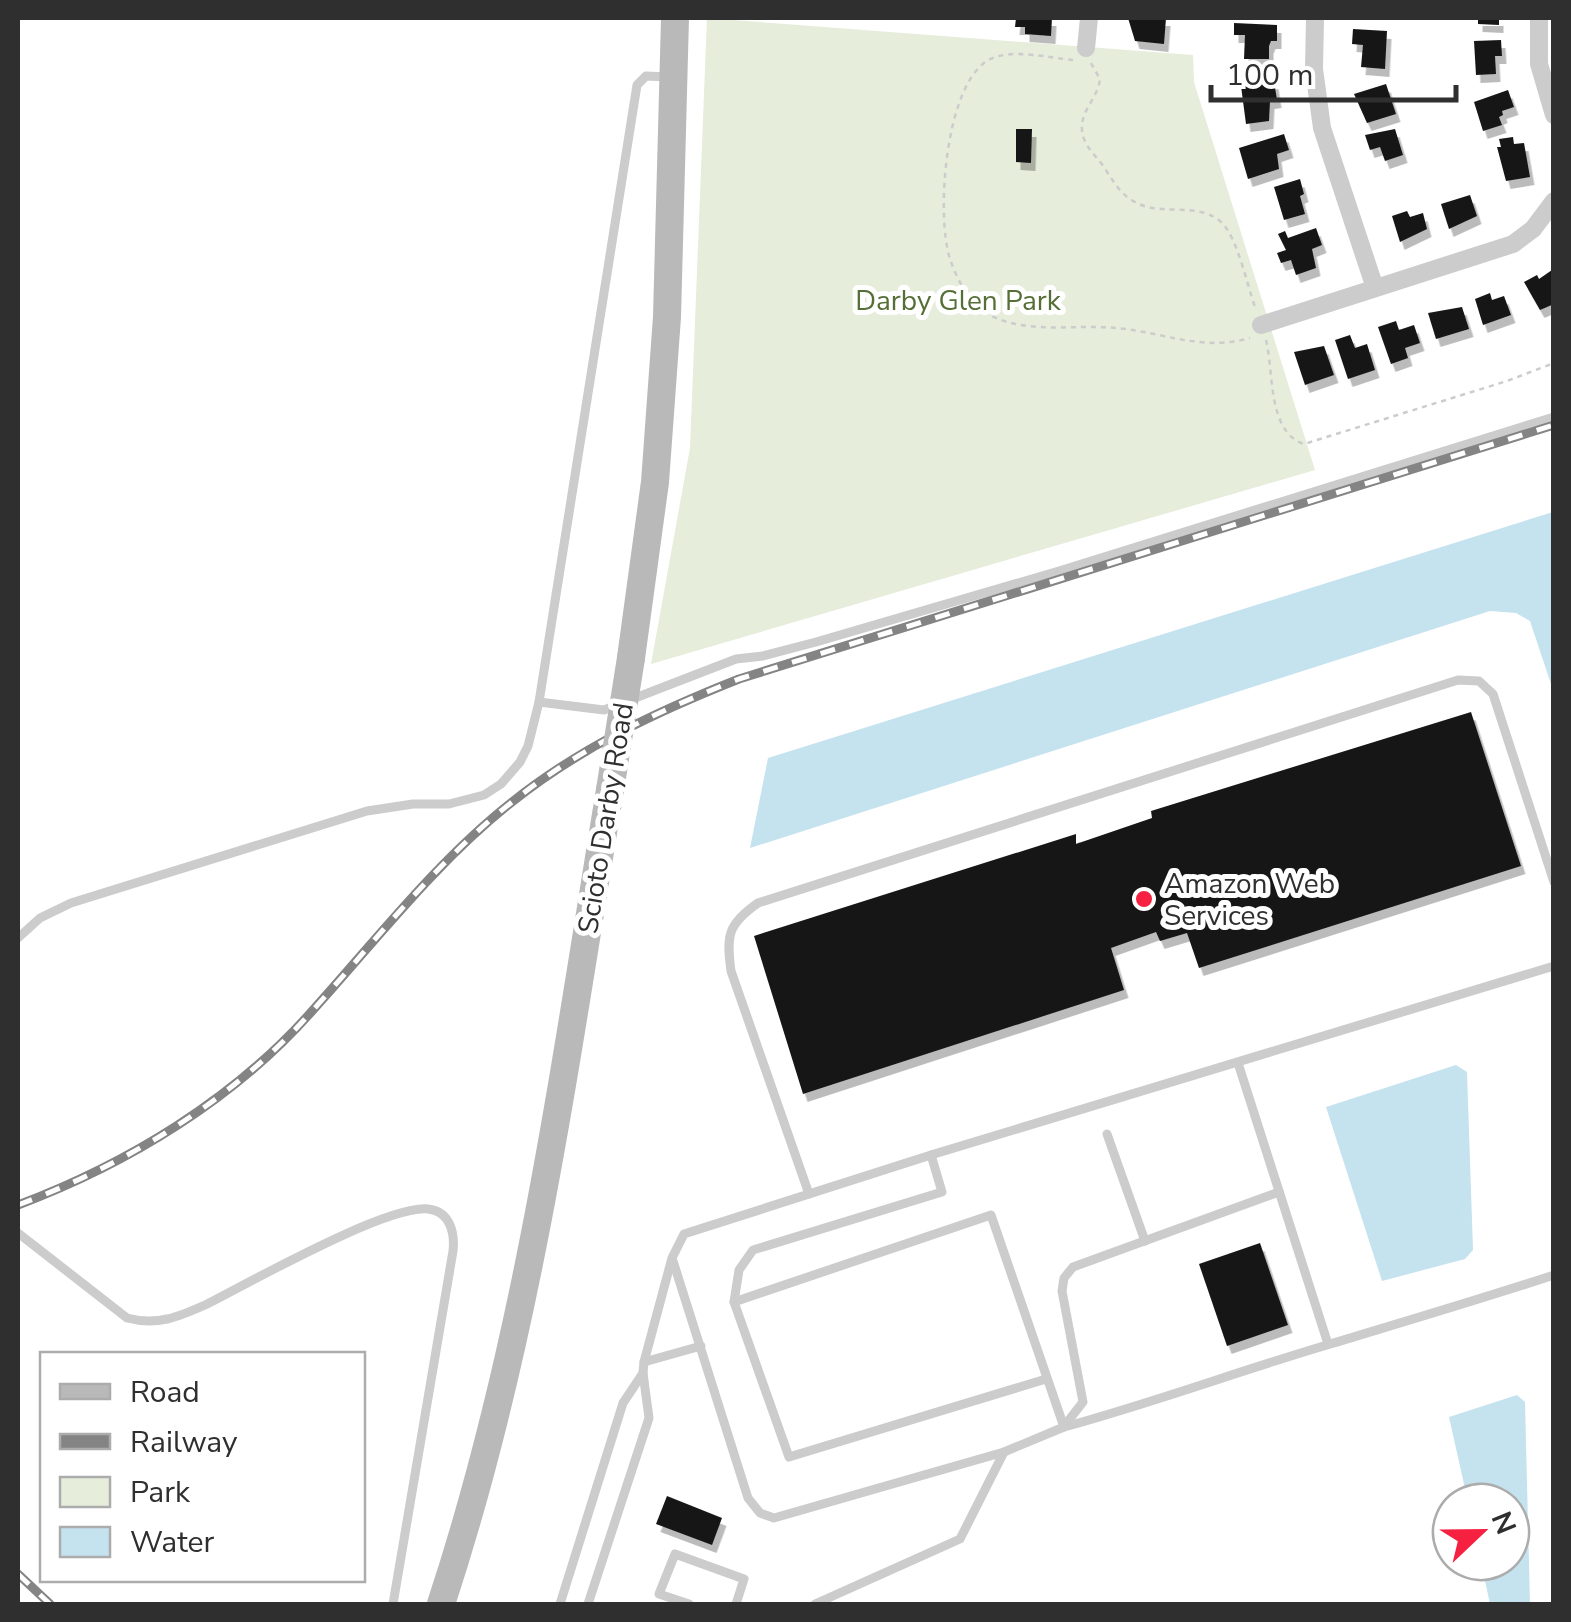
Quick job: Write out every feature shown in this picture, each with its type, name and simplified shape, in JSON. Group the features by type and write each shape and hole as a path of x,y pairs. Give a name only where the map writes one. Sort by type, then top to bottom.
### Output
{"main road":[{"name":"Scioto Darby Road","path":"441,1604 473,1508 500,1405 564,1065 631,658 656,482 668,317 675,18"}],"street":[{"path":"1086,48 1089,18"},
{"path":"1314,18 1314,70 1322,128 1375,288"},
{"path":"1538,18 1539,64 1554,115"},
{"path":"1263,329 1513,244 1532,229 1554,201"}],"lane":[{"path":"18,938 40,918 71,904 367,810 449,804 484,795 520,762 539,702 637,85 646,76 673,78"},
{"path":"539,702 604,710 736,659 816,642 1040,576 1554,417"},
{"path":"808,1194 731,971 728,946 736,918 758,903 1458,680 1479,681 1493,694 1554,882"},
{"path":"560,1604 623,1403 643,1368 672,1258 684,1234 1554,966"},
{"path":"1238,1063 1328,1344"},
{"path":"1107,1134 1144,1241"},
{"path":"931,1155 942,1192 752,1250 739,1270 734,1302 788,1457 1046,1379"},
{"path":"1064,1427 1083,1402 1062,1291 1064,1278 1073,1267 1278,1192"},
{"path":"18,1232 128,1318 145,1323 160,1322 205,1305 380,1220 418,1209 443,1215 451,1225 453,1251 392,1604"},
{"path":"734,1302 990,1215 1064,1427"},
{"path":"672,1258 748,1498 760,1513 774,1518 1004,1452 1064,1427 1554,1275"},
{"path":"643,1368 701,1346"},
{"path":"588,1604 650,1418 643,1368"},
{"path":"816,1604 960,1540 1004,1452"},
{"path":"689,1604 660,1594 674,1554 744,1579 736,1604"}],"path":[{"path":"1263,329 1224,344 1200,344 1120,328 1020,324 984,312 962,286 950,260 946,209 947,162 955,117 975,72 988,60 1005,55 1087,61 1096,67 1099,87 1086,111 1082,130 1089,150 1120,192 1136,203 1218,219 1231,237 1263,329 1281,422 1291,438 1304,444 1554,363"}],"green space":[{"name":"Darby Glen Park","path":"707,18 1193,55 1194,82 1315,470 651,664 690,448"}],"water":[{"path":"1553,512 1551,684 1530,621 1516,613 1490,611 750,848 768,758"},
{"path":"1456,1065 1467,1072 1473,1250 1465,1259 1382,1281 1326,1107"},
{"path":"1517,1395 1525,1402 1527,1482 1464,1482 1449,1417"},
{"path":"1485,1582 1529,1582 1530,1604 1490,1604"}],"building":[{"path":"1016,18 1052,18 1051,36 1025,34 1025,27 1015,27"},
{"path":"1128,18 1166,18 1164,44 1135,41"},
{"path":"1478,18 1499,18 1499,25 1478,24"},
{"path":"1234,23 1277,25 1277,41 1271,41 1269,59 1244,59 1245,35 1234,35"},
{"path":"1353,29 1387,31 1385,69 1361,67 1363,45 1352,44"},
{"path":"1501,40 1502,56 1495,56 1496,74 1476,75 1474,41"},
{"path":"1274,81 1277,100 1270,101 1269,121 1246,124 1241,86"},
{"path":"1386,84 1396,114 1367,123 1354,94"},
{"path":"1508,90 1514,107 1502,111 1502,125 1483,131 1474,102"},
{"path":"1016,129 1032,129 1031,163 1016,162"},
{"path":"1395,129 1403,155 1385,161 1380,147 1370,150 1365,135"},
{"path":"1284,134 1289,150 1277,154 1279,169 1248,179 1239,148"},
{"path":"1513,137 1514,144 1524,143 1530,177 1506,181 1497,147 1501,147 1499,139"},
{"path":"1300,179 1305,214 1284,220 1274,187"},
{"path":"1470,195 1477,216 1449,229 1441,204"},
{"path":"1407,211 1410,217 1423,213 1427,229 1400,242 1392,216"},
{"path":"1316,228 1322,245 1312,249 1316,268 1296,275 1291,260 1281,263 1277,253 1286,250 1278,234 1285,231 1288,238"},
{"path":"1552,270 1554,304 1540,310 1524,282 1537,275 1539,279"},
{"path":"1490,293 1492,300 1504,296 1511,315 1483,325 1475,299"},
{"path":"1462,307 1469,329 1436,339 1428,313"},
{"path":"1396,321 1399,330 1414,325 1420,343 1405,348 1408,358 1391,364 1378,327"},
{"path":"1350,335 1355,348 1367,344 1375,370 1348,379 1335,340"},
{"path":"1324,346 1334,375 1305,385 1294,352"},
{"name":"Amazon Web Services","path":"1471,712 1521,866 1199,968 1187,933 1160,941 1156,932 1111,948 1124,990 803,1094 754,936 1076,834 1076,844 1152,818 1151,811"},
{"path":"1260,1243 1288,1325 1227,1346 1199,1264"},
{"path":"667,1496 722,1518 712,1545 656,1524"}],"railway":[{"path":"18,1205 139,1149 214,1100 282,1042 458,849 538,782 621,732 739,679 1554,425"},
{"path":"18,1574 50,1604"}],"place":[{"name":"Amazon Web Services","path":"1144,899"}]}
